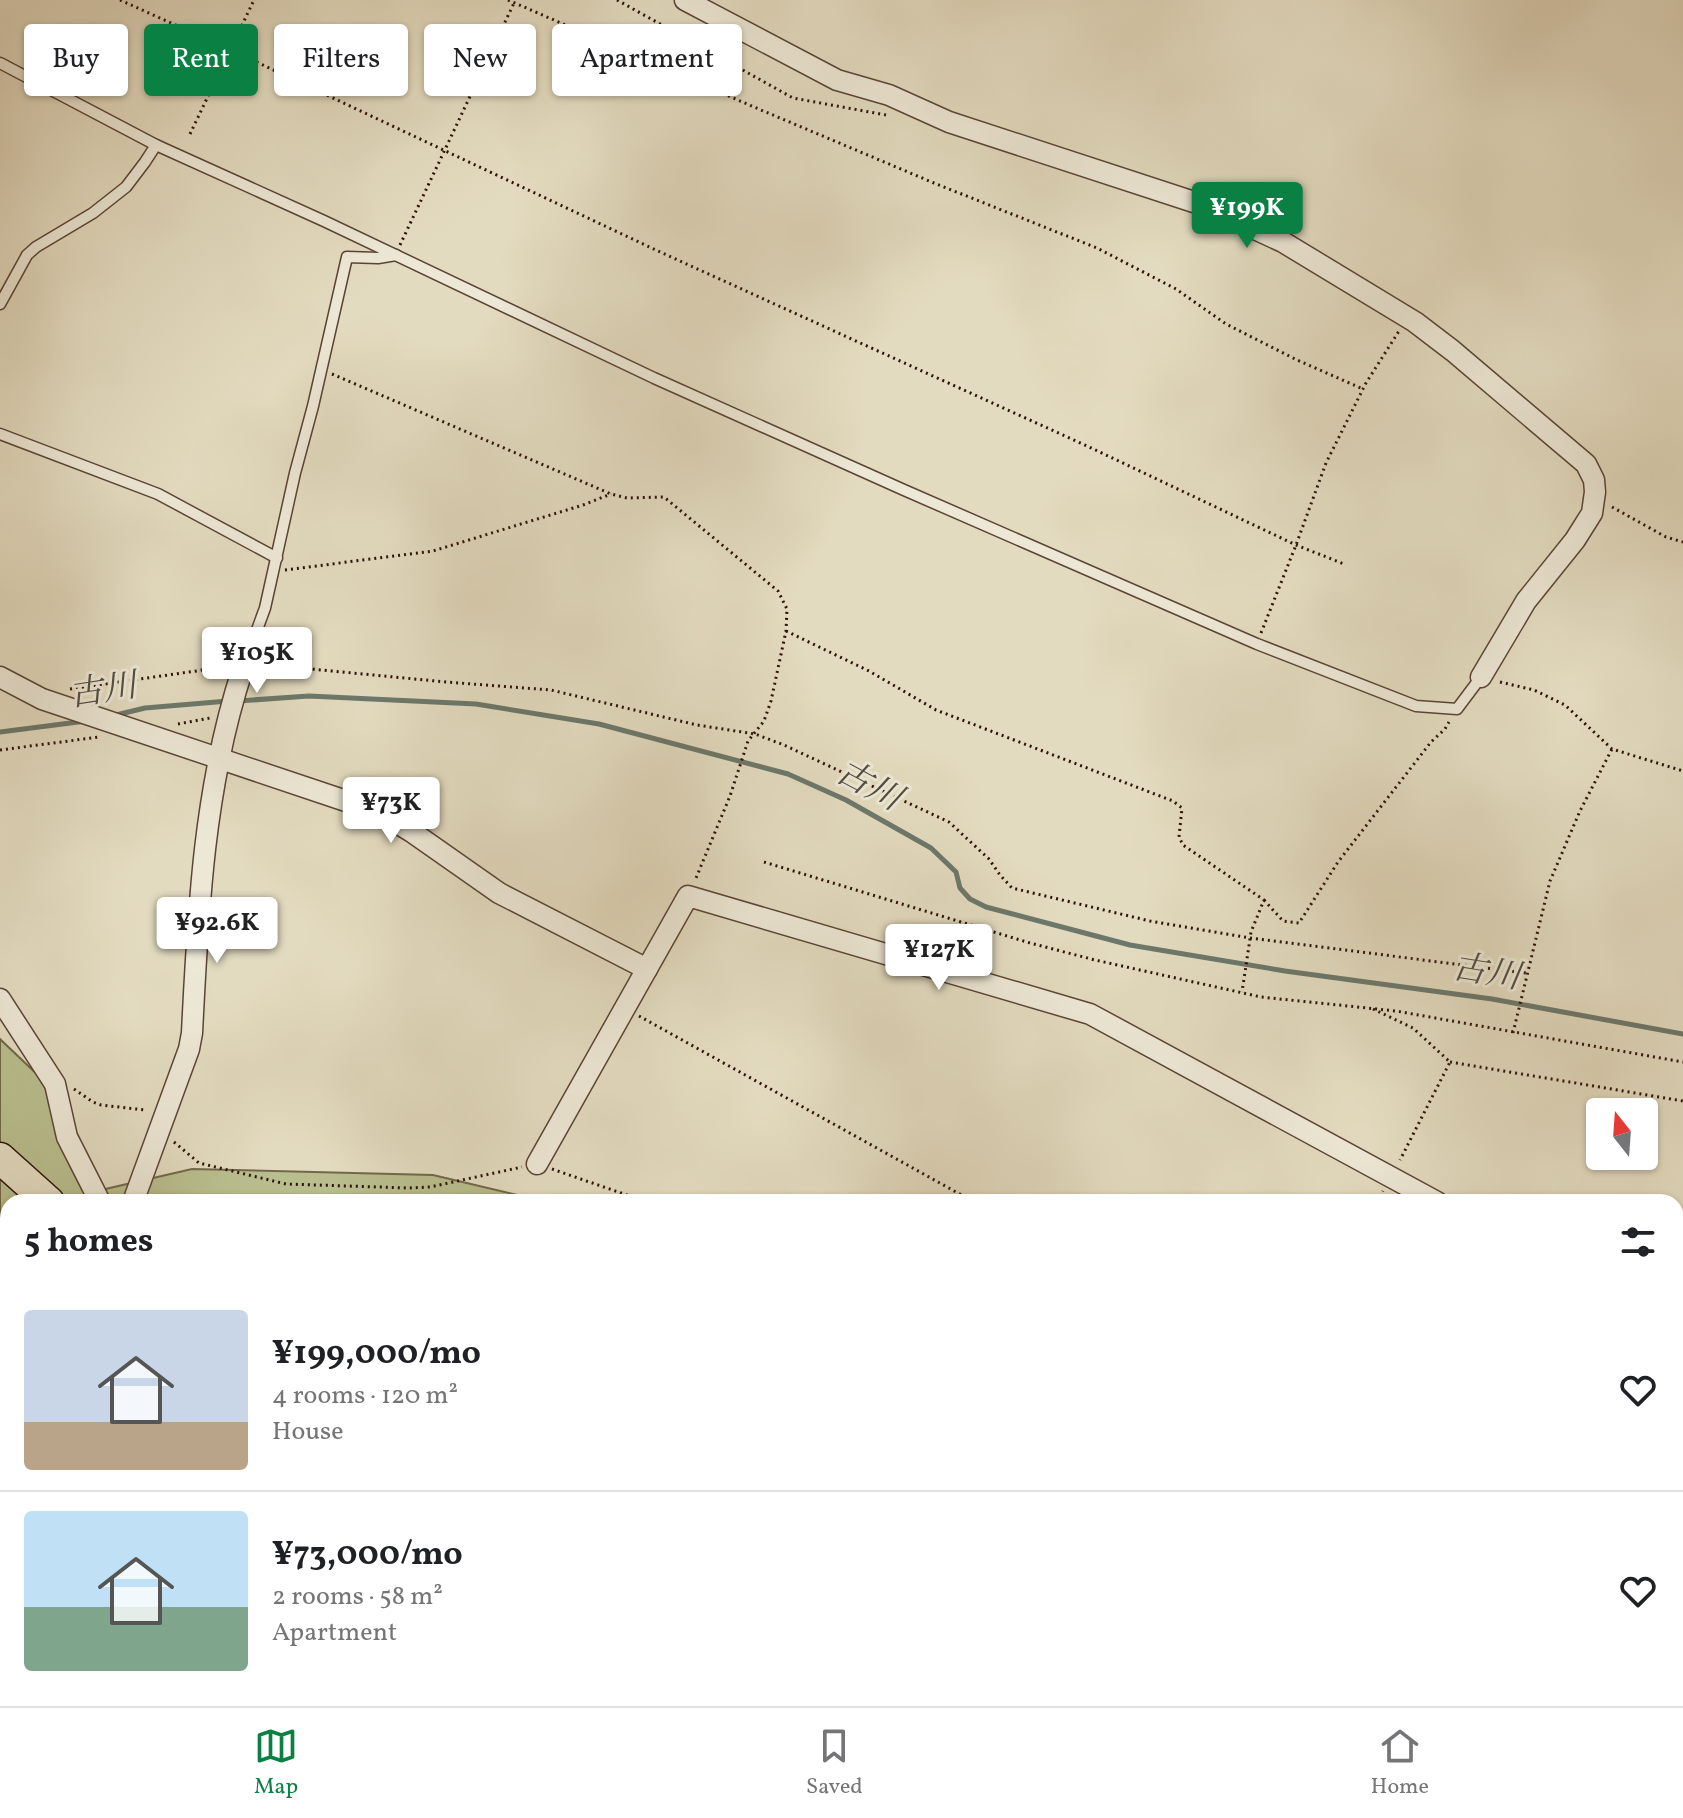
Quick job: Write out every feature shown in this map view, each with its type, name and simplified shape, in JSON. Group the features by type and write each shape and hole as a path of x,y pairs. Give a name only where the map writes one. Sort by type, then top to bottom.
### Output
{"main road":[{"path":"0,1158 37,1194"}],"street":[{"path":"685,0 837,80 889,95 949,122 1203,205 1283,242 1415,322 1586,464 1594,480 1592,513 1526,601 1481,677"},
{"path":"136,1194 189,1049 197,915 219,758 244,665"},
{"path":"0,677 37,697 385,816 499,893 647,969"},
{"path":"537,1164 688,896 1090,1014 1423,1194"},
{"path":"0,999 55,1084 67,1137 96,1194"}],"lane":[{"path":"0,63 156,145 668,384 1257,644 1416,706 1457,709 1481,677"},
{"path":"0,304 27,255 93,213 126,187 156,145"},
{"path":"244,665 265,608 347,257 396,255"},
{"path":"0,434 158,494 277,558"}],"path":[{"path":"120,0 173,24"},
{"path":"243,24 254,0"},
{"path":"508,0 851,148 1097,248 1176,289 1226,324 1363,389"},
{"path":"617,0 793,98 896,117"},
{"path":"396,255 514,3"},
{"path":"258,63 658,251 1087,446 1296,545 1344,564"},
{"path":"190,134 209,96"},
{"path":"1257,644 1326,463 1363,389 1401,328 1415,322"},
{"path":"321,369 611,494 627,498 664,497 778,591 787,609 786,631 768,711 748,741 730,796 688,896"},
{"path":"1595,492 1617,511 1666,537 1683,542"},
{"path":"274,572 433,551 611,494"},
{"path":"786,631 869,671 936,710 1173,801 1182,808 1179,837 1183,845 1264,900 1283,921 1299,923 1338,862 1431,742 1445,729 1457,709"},
{"path":"37,697 244,665 551,690 697,725 755,734 784,745 949,822 989,859 1012,888 1150,921 1250,938 1526,973"},
{"path":"1481,677 1534,690 1565,705 1612,749 1683,771"},
{"path":"1513,1033 1550,881 1580,811 1612,749"},
{"path":"764,862 1030,943 1261,997 1451,1020 1683,1062"},
{"path":"1242,992 1250,938 1264,900"},
{"path":"625,1008 960,1194"},
{"path":"1368,1008 1413,1028 1450,1062 1683,1101"},
{"path":"1382,1194 1450,1062"},
{"path":"55,1084 77,1090 101,1105 164,1117 172,1141 199,1163 286,1184 430,1187 537,1164 624,1194"}],"green space":[{"path":"0,1039 61,1097 101,1190 192,1169 433,1175 513,1194 0,1194"}],"waterway":[{"name":"古川","path":"238,701 309,696 476,704 599,724 788,774 846,800 931,848 956,872 960,888 970,899 986,907 1130,945 1285,971 1492,999 1683,1034"},
{"name":"古川","path":"116,715 145,708 228,701"},
{"name":"古川","path":"0,732 86,721"}]}
